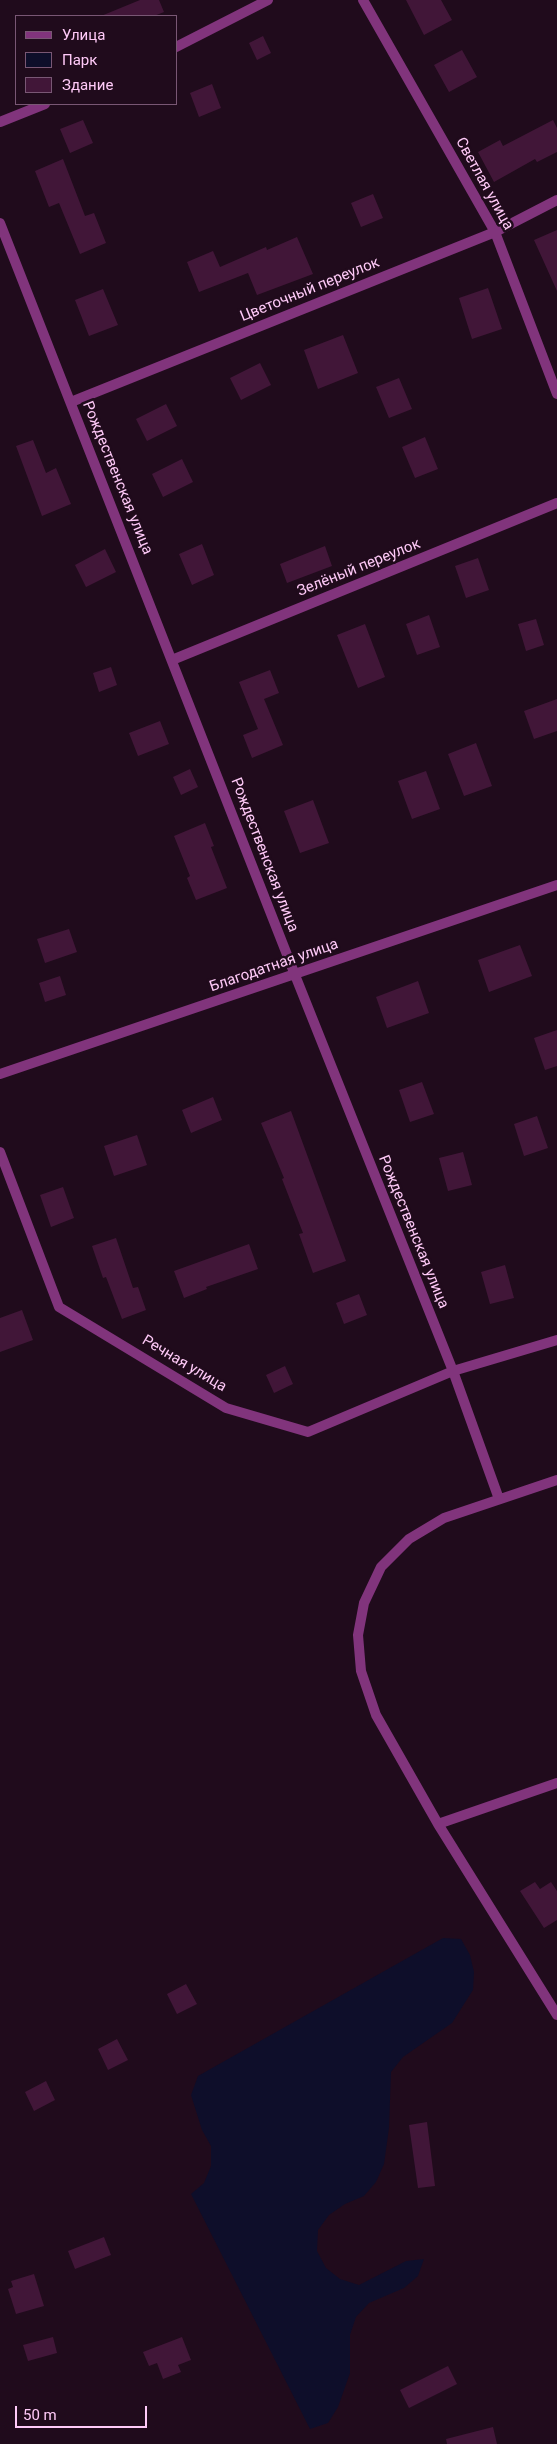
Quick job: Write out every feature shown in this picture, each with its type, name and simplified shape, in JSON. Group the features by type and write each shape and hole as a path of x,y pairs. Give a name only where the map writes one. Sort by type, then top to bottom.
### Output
{"street":[{"path":"178,46 268,0"},
{"name":"Светлая улица","path":"363,0 495,232 557,394"},
{"path":"0,122 42,105"},
{"name":"Цветочный переулок","path":"70,402 495,232 557,200"},
{"name":"Рождественская улица","path":"0,223 295,975 453,1371 499,1499"},
{"name":"Зелёный переулок","path":"172,660 557,503"},
{"name":"Благодатная улица","path":"0,1074 557,885"},
{"name":"Речная улица","path":"0,1152 59,1307 226,1408 308,1432 453,1371 557,1340"},
{"path":"557,1480 444,1518 409,1539 381,1567 364,1603 358,1635 361,1671 376,1715 438,1824 557,2015"},
{"path":"438,1824 557,1784"}],"green space":[{"path":"443,1938 461,1939 470,1955 474,1972 473,1990 452,2023 403,2057 391,2072 389,2128 384,2164 376,2182 364,2196 345,2204 329,2215 318,2230 317,2251 326,2268 340,2279 359,2285 406,2261 424,2259 418,2276 404,2288 369,2303 356,2317 350,2335 350,2373 338,2407 328,2423 310,2429 191,2194 204,2183 211,2166 211,2146 202,2130 191,2095 198,2076"}],"building":[{"path":"140,0 159,0 164,12 156,15 103,15"},
{"path":"406,0 441,0 452,20 424,35"},
{"path":"263,36 271,53 257,60 249,43"},
{"path":"462,50 477,77 449,92 434,65"},
{"path":"212,84 221,108 199,117 190,93"},
{"path":"83,120 93,143 70,153 60,129"},
{"path":"553,120 557,128 557,152 537,162 535,159 494,182 478,152 500,140 503,146"},
{"path":"63,159 85,216 94,213 106,243 80,254 59,203 49,207 35,171"},
{"path":"373,194 383,218 361,227 351,203"},
{"path":"557,230 557,291 534,240"},
{"path":"297,237 313,274 257,295 248,273 199,292 187,262 213,251 220,267 266,247 267,250"},
{"path":"488,288 502,329 472,339 459,298"},
{"path":"103,289 118,325 89,336 75,300"},
{"path":"343,335 358,373 318,389 304,350"},
{"path":"260,363 271,385 241,400 230,378"},
{"path":"399,378 412,409 389,418 376,387"},
{"path":"166,404 177,426 147,441 136,419"},
{"path":"425,437 438,469 415,478 402,447"},
{"path":"33,440 46,473 56,468 71,504 42,516 16,446"},
{"path":"182,459 193,482 163,497 152,474"},
{"path":"202,544 214,575 192,585 179,554"},
{"path":"325,546 332,566 287,583 280,564"},
{"path":"105,549 116,572 86,587 75,565"},
{"path":"478,558 489,590 466,598 455,566"},
{"path":"429,615 440,647 417,655 406,624"},
{"path":"536,619 544,645 526,651 518,624"},
{"path":"365,624 385,677 358,688 337,635"},
{"path":"111,667 117,685 99,692 93,673"},
{"path":"270,670 279,693 264,699 283,745 252,758 243,735 258,729 239,682"},
{"path":"557,699 557,731 534,739 524,711"},
{"path":"160,721 169,744 138,756 129,733"},
{"path":"476,743 492,786 464,796 448,754"},
{"path":"190,769 198,787 181,795 173,777"},
{"path":"426,771 440,809 412,819 398,781"},
{"path":"313,800 329,843 300,853 284,811"},
{"path":"205,823 214,846 211,847 227,888 196,900 187,878 190,876 174,836"},
{"path":"69,929 77,952 45,963 37,939"},
{"path":"520,945 532,976 489,992 478,960"},
{"path":"60,976 66,995 45,1002 39,983"},
{"path":"418,981 429,1013 387,1028 376,997"},
{"path":"557,1030 557,1066 545,1070 534,1038"},
{"path":"422,1082 434,1114 410,1122 399,1090"},
{"path":"213,1097 222,1120 191,1133 182,1110"},
{"path":"291,1111 346,1261 313,1273 299,1234 303,1233 282,1179 284,1178 261,1123"},
{"path":"537,1116 548,1148 524,1156 514,1124"},
{"path":"137,1135 147,1165 114,1176 104,1146"},
{"path":"463,1152 472,1185 448,1191 439,1158"},
{"path":"63,1187 74,1218 51,1227 40,1195"},
{"path":"116,1238 133,1288 138,1287 146,1310 122,1319 106,1277 103,1278 92,1246"},
{"path":"249,1244 258,1269 206,1287 207,1289 184,1298 174,1271"},
{"path":"505,1265 514,1298 490,1304 481,1272"},
{"path":"359,1294 367,1315 344,1324 336,1303"},
{"path":"22,1310 33,1340 0,1352 0,1318"},
{"path":"285,1366 293,1384 274,1393 266,1375"},
{"path":"535,1882 540,1889 551,1882 557,1891 557,1920 544,1928 520,1891"},
{"path":"186,1984 197,2004 177,2014 167,1994"},
{"path":"117,2039 128,2060 108,2070 98,2049"},
{"path":"46,2081 55,2100 34,2111 25,2092"},
{"path":"427,2122 435,2186 418,2188 409,2125"},
{"path":"104,2237 111,2255 75,2269 68,2251"},
{"path":"34,2274 44,2306 16,2314 8,2289 13,2287 11,2281"},
{"path":"53,2337 57,2353 28,2361 23,2345"},
{"path":"182,2337 191,2360 178,2365 181,2372 163,2379 157,2363 149,2366 143,2352"},
{"path":"448,2366 457,2384 409,2408 400,2390"},
{"path":"493,2427 497,2444 447,2444 446,2439"}]}
